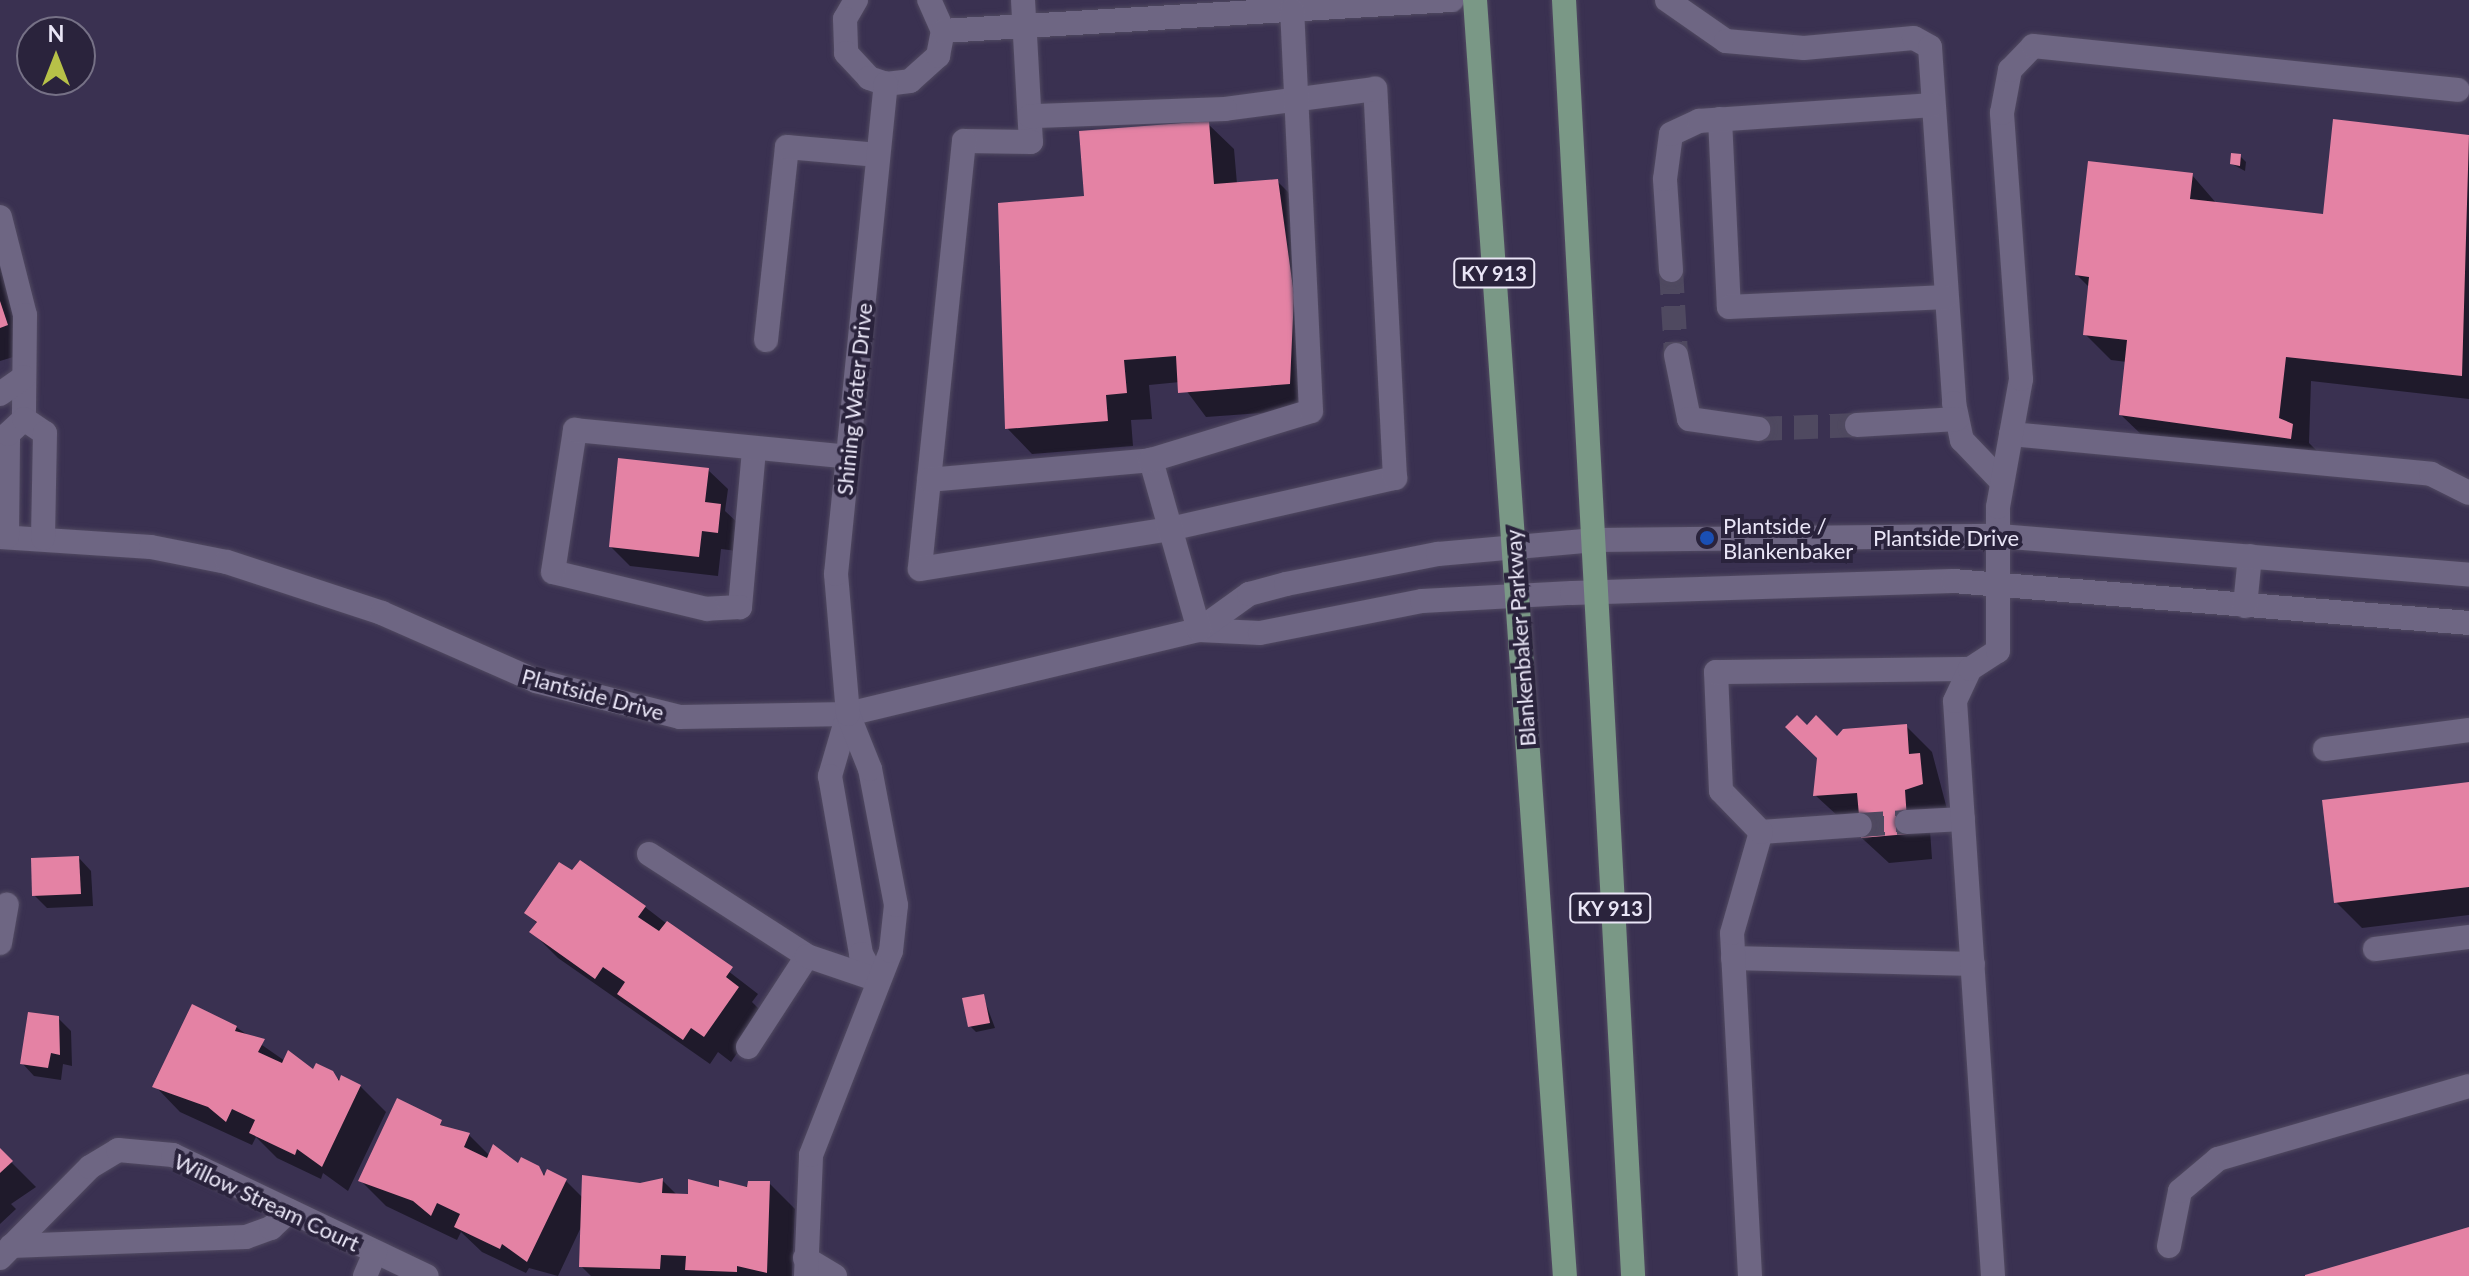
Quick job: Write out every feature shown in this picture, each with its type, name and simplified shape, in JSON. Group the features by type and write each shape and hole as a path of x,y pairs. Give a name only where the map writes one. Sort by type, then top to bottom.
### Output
{"main road":[{"name":"Blankenbaker Parkway","path":"1475,0 1565,1276"},
{"name":"KY 913","path":"1564,0 1633,1276"}],"street":[{"path":"856,0 845,19 846,53 869,78 886,84 922,75 938,56 943,31 929,0"},
{"path":"1023,0 1031,142 964,141 920,569 1170,529 1395,478 1375,89 1296,95 1225,109 1030,116"},
{"path":"943,31 1283,7 1452,0"},
{"path":"1679,3 1726,41 1804,48 1914,38 1930,47 1957,419 1962,440 2002,482"},
{"path":"929,480 1151,460 1311,411 1296,95 1283,7"},
{"path":"1860,825 1761,832 1721,791 1716,672 1970,669 1998,651 2002,482 2021,379 2002,113 2010,70 2033,46 2458,90"},
{"name":"Shining Water Drive","path":"805,1267 811,1155 875,979 891,951 896,905 870,769 848,714 836,574 886,84"},
{"path":"1671,270 1665,179 1671,134 1720,119 1932,105"},
{"path":"1720,119 1729,307 1946,297"},
{"path":"766,340 787,147 878,155"},
{"path":"0,217 25,315 24,419 8,434 4,537"},
{"path":"1676,355 1689,419 1758,429"},
{"path":"0,394 24,377"},
{"path":"24,419 45,433 43,538"},
{"path":"1857,425 1957,419"},
{"path":"754,450 740,607 707,609 553,572 575,430 848,457"},
{"path":"2011,434 2431,474 2469,493"},
{"path":"1151,460 1199,630"},
{"name":"Plantside Drive","path":"1199,630 1249,594 1286,584 1514,545 1595,540 1999,536 2469,575"},
{"name":"Plantside Drive","path":"4,537 151,547 301,583 493,665 608,703 680,717 848,714 1199,630 1260,633 1422,601 1517,596 1999,584 2469,623"},
{"path":"2245,606 2250,556"},
{"path":"1970,669 1955,701 1993,1276"},
{"name":"Shining Water Drive","path":"848,714 830,776 861,954 875,979"},
{"path":"2325,749 2469,730"},
{"path":"1907,822 1963,819"},
{"path":"1750,1276 1732,933 1761,832"},
{"path":"649,854 807,956 875,979"},
{"path":"0,943 7,905"},
{"path":"2375,949 2469,937"},
{"path":"748,1047 807,956"},
{"path":"1733,958 1973,964"},
{"path":"2169,1246 2180,1191 2218,1159 2469,1086"},
{"name":"Willow Stream Court","path":"5,1252 90,1167 118,1150 173,1155 427,1276"},
{"path":"5,1252 246,1237 289,1211"},
{"path":"365,1276 375,1252"},
{"path":"805,1267 835,1276"}],"shaded area":[{"path":"0,0 2469,0 2469,1276 0,1276"}],"building":[{"path":"2333,119 2469,135 2462,376 2286,357 2279,418 2293,424 2291,439 2119,415 2127,340 2083,335 2089,277 2075,275 2088,161 2193,173 2190,199 2323,214"},
{"path":"1209,121 1214,184 1278,179 1294,295 1290,384 1178,393 1176,356 1124,360 1127,393 1106,395 1108,421 1005,429 998,203 1084,196 1079,131"},
{"path":"2231,153 2241,154 2240,166 2230,164"},
{"path":"0,301 8,325 0,328"},
{"path":"618,458 709,468 705,502 721,504 718,533 702,531 699,557 609,547"},
{"path":"1797,715 1807,725 1816,715 1837,736 1843,729 1907,724 1909,754 1920,753 1923,784 1905,790 1908,834 1861,838 1857,793 1813,796 1817,758 1785,727"},
{"path":"2469,782 2469,887 2334,903 2322,800"},
{"path":"79,856 81,894 32,896 31,858"},
{"path":"580,860 646,906 638,917 659,931 667,921 733,967 726,977 739,987 704,1037 691,1028 683,1040 617,994 625,982 603,967 595,979 529,932 537,922 524,913 559,862 572,870"},
{"path":"984,994 990,1023 968,1027 962,998"},
{"path":"192,1004 237,1026 235,1031 265,1039 258,1052 282,1063 288,1050 313,1069 316,1063 333,1071 339,1081 341,1075 361,1085 322,1167 297,1149 295,1155 249,1133 255,1120 232,1109 226,1122 208,1107 152,1087"},
{"path":"28,1012 59,1016 60,1055 51,1053 48,1068 20,1064"},
{"path":"397,1098 442,1120 440,1125 470,1133 464,1147 487,1158 493,1144 518,1163 521,1157 539,1166 544,1176 547,1169 567,1179 527,1262 502,1244 500,1249 454,1227 460,1214 437,1203 431,1216 413,1201 358,1181"},
{"path":"0,1148 13,1161 0,1173"},
{"path":"582,1175 640,1183 663,1178 662,1193 688,1194 688,1179 719,1187 719,1180 747,1187 748,1181 770,1181 767,1273 737,1266 737,1272 685,1270 686,1256 661,1255 660,1269 579,1267"},
{"path":"2469,1227 2469,1276 2305,1276 2305,1275"}],"tunnel":[{"path":"1671,270 1676,355"},
{"path":"1758,429 1857,425"},
{"path":"1860,825 1907,822"}],"place":[{"name":"Plantside / Blankenbaker","path":"1707,538"}]}
